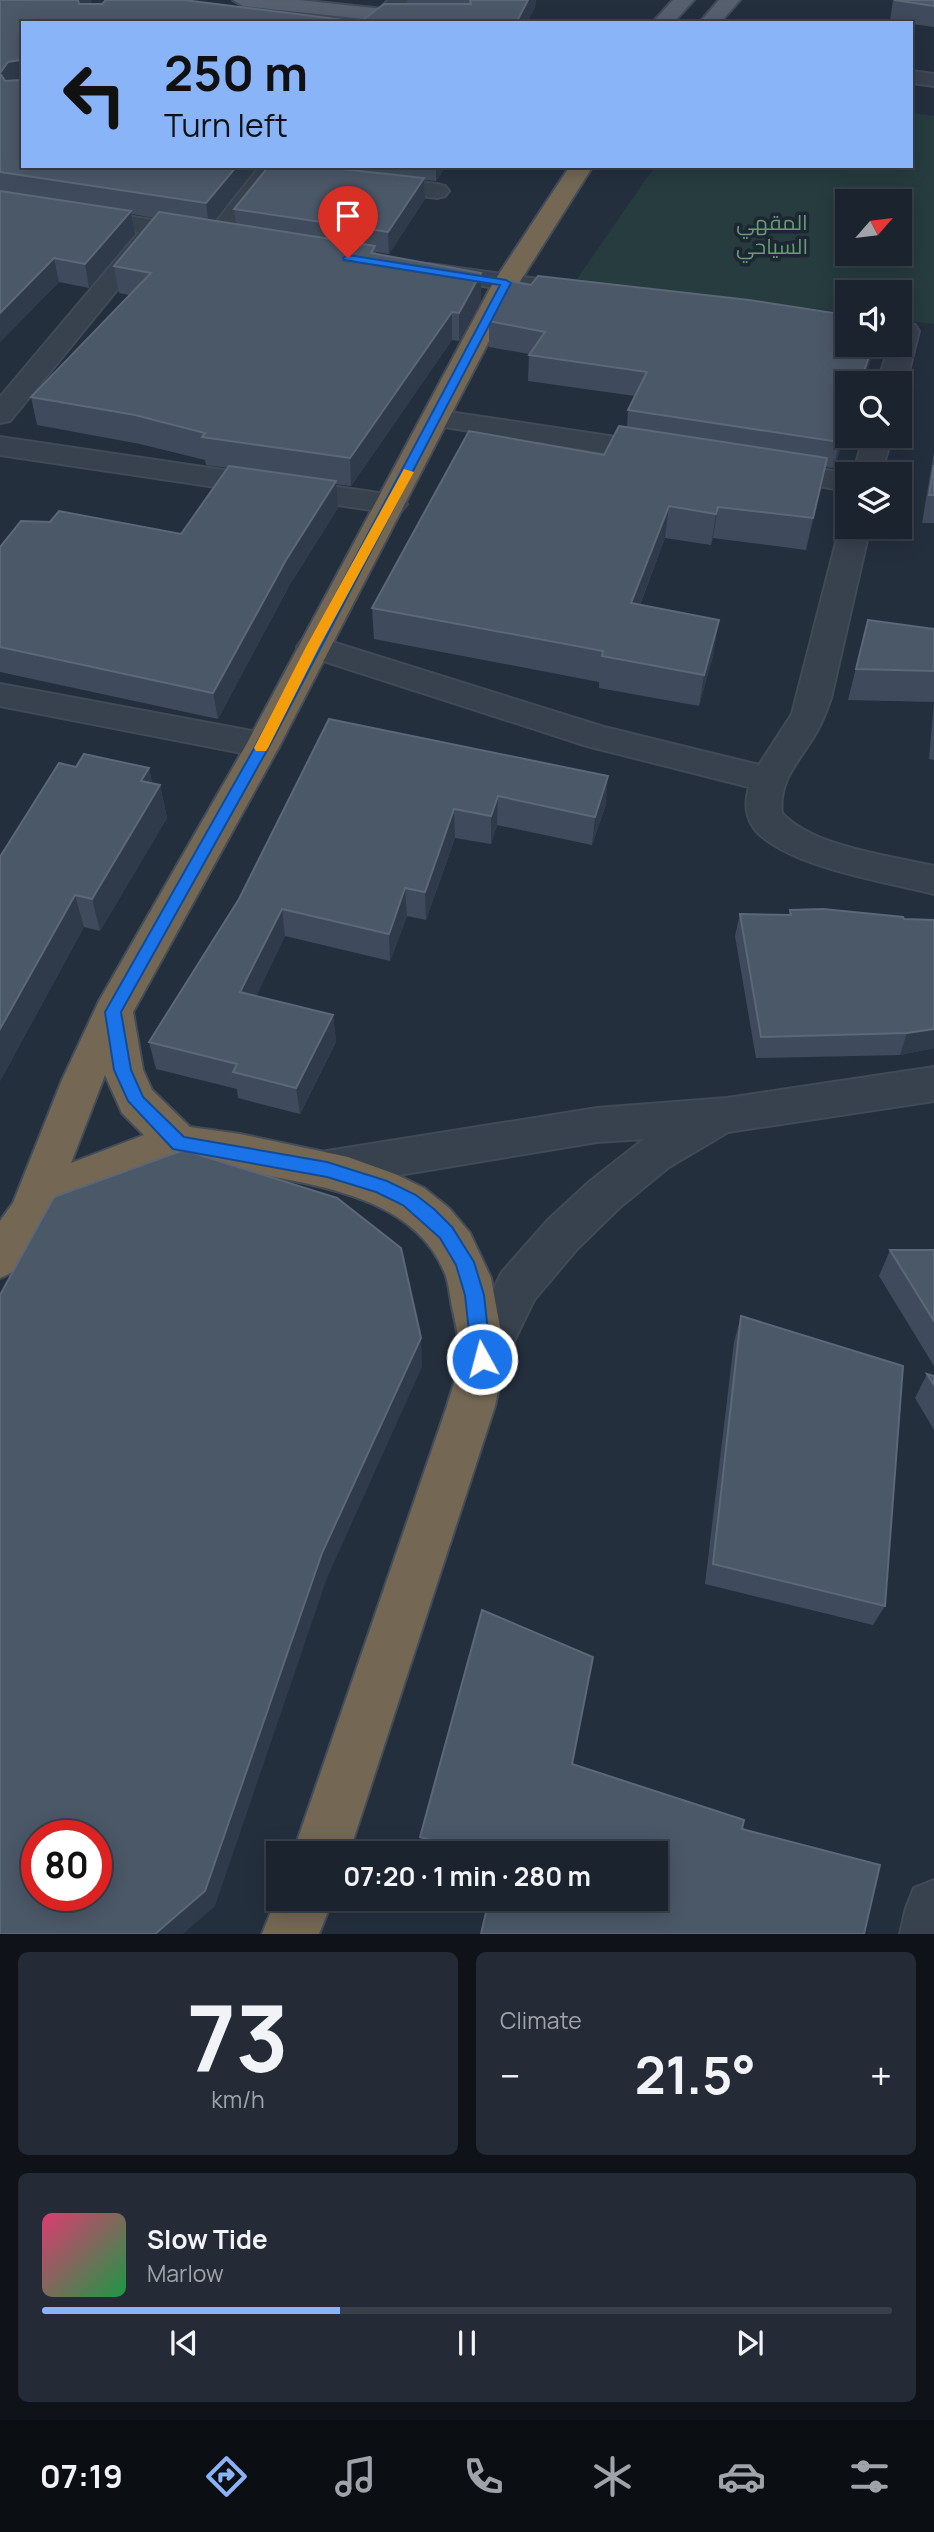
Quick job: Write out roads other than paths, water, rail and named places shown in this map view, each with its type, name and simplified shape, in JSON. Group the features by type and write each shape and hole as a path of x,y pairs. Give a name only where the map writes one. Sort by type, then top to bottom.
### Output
{"highway":[{"path":"0,1258 30,1214 82,1080 113,1012 263,745 506,283 581,168"},
{"path":"113,1012 123,1070 137,1101 180,1144"},
{"path":"30,1214 79,1178 148,1152 180,1144 327,1169 381,1186 410,1200 446,1233 465,1262 475,1295 482,1359 471,1406 325,1841"},
{"path":"290,1934 300,1911"}],"main road":[{"path":"243,0 387,12 446,21"},
{"path":"664,21 684,0"},
{"path":"711,21 730,0"},
{"path":"225,11 305,21"}],"street":[{"path":"913,77 934,80"},
{"path":"913,91 934,93"},
{"path":"216,237 278,172"},
{"path":"346,181 437,191"},
{"path":"0,203 244,242"},
{"path":"0,415 156,228"},
{"path":"409,268 574,291"},
{"path":"912,332 934,336"},
{"path":"436,418 683,456"},
{"path":"0,446 392,504"},
{"path":"737,465 835,480"},
{"path":"852,539 814,698 805,723 777,761 768,779 763,799 765,817 776,831 809,848 934,880"},
{"path":"313,647 598,738 768,779"},
{"path":"0,695 263,745"},
{"path":"327,1169 597,1125 726,1115 934,1084"},
{"path":"482,1359 518,1286 562,1235 604,1195 654,1154 726,1115"},
{"path":"929,1934 934,1908"}],"park label":[{"name":"المقهي السياحي","path":"772,235"}]}
